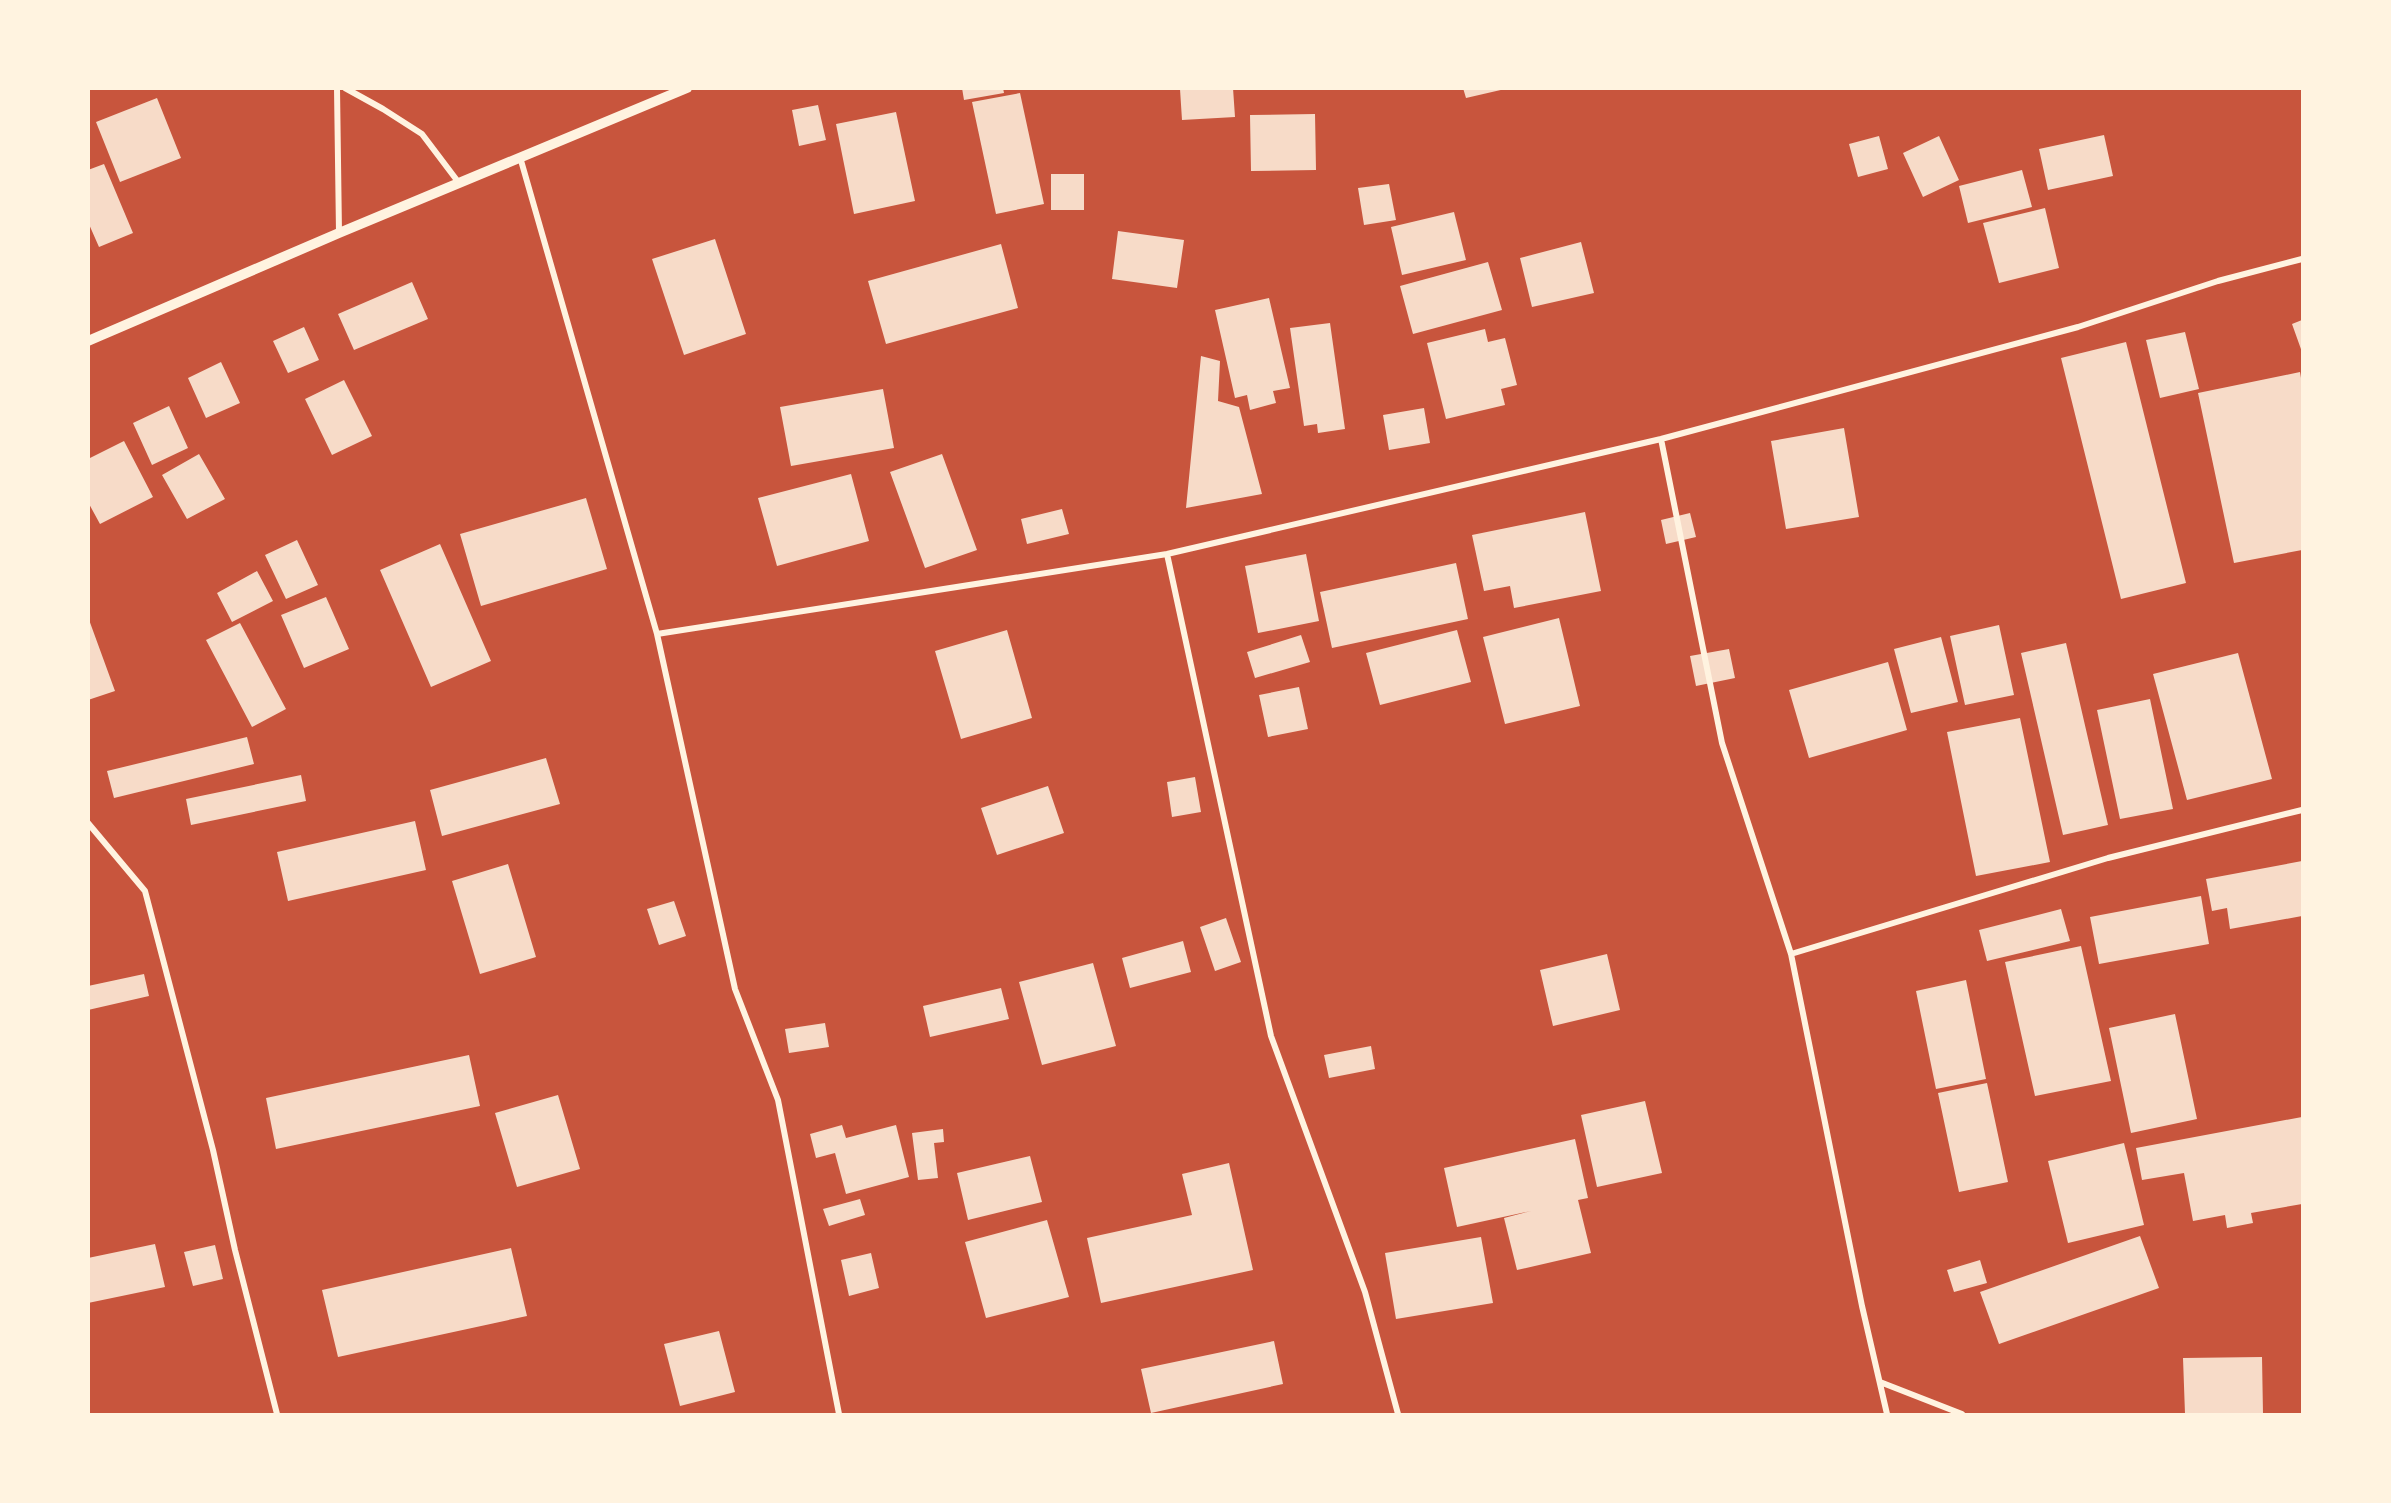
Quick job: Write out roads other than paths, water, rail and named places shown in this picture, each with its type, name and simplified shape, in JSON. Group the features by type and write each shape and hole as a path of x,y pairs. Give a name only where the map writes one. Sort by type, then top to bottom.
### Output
{"street":[{"path":"337,88 339,233"},
{"path":"345,88 422,134 459,183"},
{"path":"88,341 339,233 687,88"},
{"path":"520,158 657,634 735,989 778,1100 839,1414"},
{"path":"657,634 1167,554 1661,439 2078,327 2218,281 2302,259"},
{"path":"1661,439 1722,743 1791,954 1862,1306 1887,1414"},
{"path":"1167,554 1271,1036 1365,1292 1398,1414"},
{"path":"1791,954 2108,858 2302,810"},
{"path":"88,823 145,891 213,1150 235,1251 278,1414"},
{"path":"1880,1382 1962,1414"}]}
